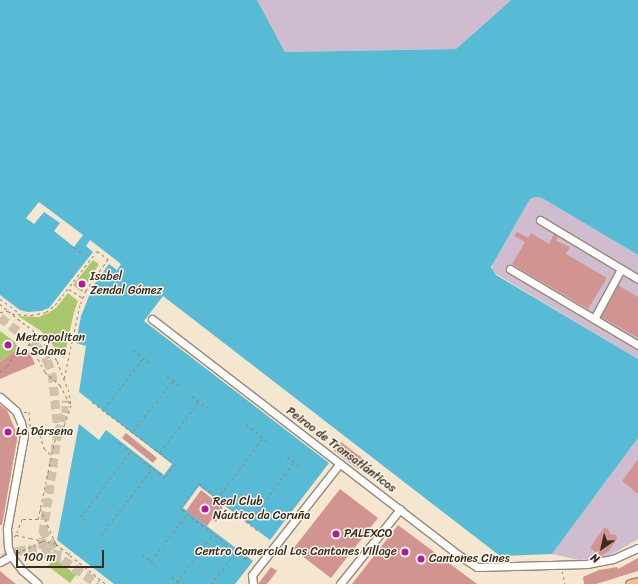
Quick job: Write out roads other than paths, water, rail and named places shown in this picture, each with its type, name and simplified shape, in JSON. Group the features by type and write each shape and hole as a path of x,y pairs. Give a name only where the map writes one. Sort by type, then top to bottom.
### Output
{"main road":[{"path":"630,584 638,582"}],"street":[{"path":"540,220 638,279"},
{"path":"510,269 638,345"},
{"path":"594,319 621,269"},
{"name":"Peirao de Transatlánticos","path":"152,320 460,556 477,567 587,564 613,559 638,548"},
{"path":"0,397 16,412 24,435 8,525 8,547 11,556 22,570 38,584"},
{"path":"253,584 252,575 340,463"},
{"path":"340,584 400,509"},
{"path":"0,562 11,556"}],"water":[{"path":"0,0 257,0 285,52 456,49 511,0 638,0 638,255 542,198 536,197 530,199 491,267 496,275 638,359 638,438 552,554 500,556 163,296 144,321 329,463 270,540 199,486 183,508 253,561 235,584 114,584 57,540 79,424 99,440 106,430 164,475 172,464 79,392 86,346 76,343 81,316 93,286 109,264 117,270 121,264 90,240 86,246 93,252 49,308 41,311 27,312 20,310 0,295"}],"tunnel":[{"path":"0,317 37,346 47,360 52,373 58,431 42,539 44,553 54,557 61,557"},
{"path":"58,431 65,413 65,400"},
{"path":"42,529 59,554"},
{"path":"3,558 17,551 28,549 52,552 98,584"}],"place":[{"name":"Isabel Zendal Gómez","path":"82,284"},
{"name":"Metropolitan La Solana","path":"8,345"},
{"name":"La Dársena","path":"8,432"},
{"name":"Real Club Náutico da Coruña","path":"205,509"},
{"name":"PALEXCO","path":"336,534"},
{"name":"Centro Comercial Los Cantones Village","path":"405,552"},
{"name":"Cantones Cines","path":"421,559"}]}
